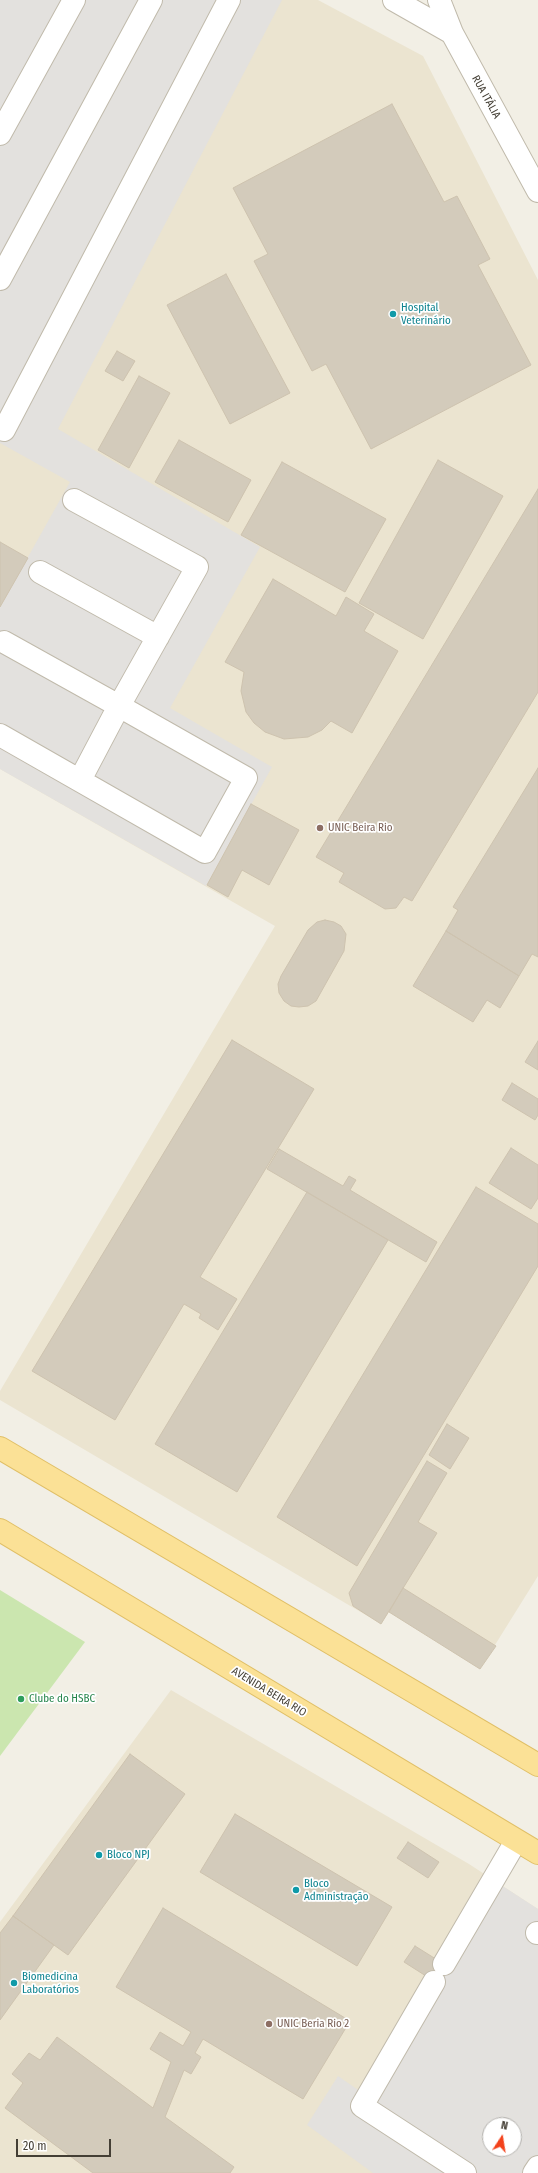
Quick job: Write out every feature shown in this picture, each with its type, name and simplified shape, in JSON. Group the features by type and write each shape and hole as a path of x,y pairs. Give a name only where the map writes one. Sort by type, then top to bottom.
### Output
{"main road":[{"path":"0,1448 538,1765"},
{"name":"AVENIDA BEIRA RIO","path":"0,1530 538,1854"}],"street":[{"path":"0,134 74,0"},
{"path":"0,279 151,0"},
{"path":"4,430 230,0"},
{"path":"394,0 452,33"},
{"name":"RUA ITÁLIA","path":"439,0 452,33 538,191"},
{"path":"74,500 197,567 119,706 80,780"},
{"path":"40,572 158,637"},
{"path":"0,735 205,852 246,778 4,642"},
{"path":"465,2173 362,2106 516,1841"},
{"path":"534,2173 538,2167"}],"shaded area":[{"name":"UNIC Beira Rio","path":"0,0 318,0 423,56 538,280 538,1576 480,1669 389,1612 381,1624 0,1400 0,1391 275,926 0,769"},
{"path":"0,0 282,0 58,429 260,547 170,708 272,767 206,886 0,769 0,607 70,482 0,443"},
{"name":"UNIC Beria Rio 2","path":"171,1690 469,1864 538,1909 538,2173 0,2173 0,1922"},
{"path":"484,1874 538,1909 538,2173 373,2173 307,2125 338,2076 361,2092"}],"green space":[{"name":"Clube do HSBC","path":"0,1590 85,1642 0,1756"}],"building":[{"name":"Hospital Veterinário","path":"392,104 444,202 457,196 490,259 478,265 531,365 371,449 326,364 312,371 254,261 268,254 233,188"},
{"path":"226,274 290,393 230,424 167,305"},
{"path":"117,351 135,361 123,381 105,371"},
{"path":"139,376 170,393 129,468 98,450"},
{"path":"179,440 251,480 228,522 155,482"},
{"path":"438,460 503,496 423,639 359,603"},
{"path":"282,462 386,519 345,592 241,535"},
{"path":"538,489 538,692 412,901 404,897 396,908 385,909 339,882 344,873 316,857"},
{"path":"0,542 28,558 0,607"},
{"path":"273,579 336,616 346,597 374,614 364,631 398,651 352,733 331,721 322,730 308,737 284,739 265,732 254,723 246,712 241,691 244,672 225,662"},
{"path":"538,768 538,957 532,954 519,976 446,931 458,910 453,907"},
{"path":"251,804 299,830 269,885 242,870 228,897 207,885"},
{"path":"325,920 334,922 341,926 346,934 344,951 316,1001 308,1006 291,1006 284,1001 279,993 278,984 281,976 308,930 317,922"},
{"path":"446,931 519,976 500,1008 487,1000 473,1022 413,986"},
{"path":"232,1040 314,1089 200,1277 237,1299 218,1330 199,1318 201,1314 184,1304 115,1420 32,1371"},
{"path":"538,1041 538,1070 525,1062"},
{"path":"512,1083 538,1099 538,1115 535,1120 502,1100"},
{"path":"511,1148 538,1165 538,1198 531,1209 489,1183"},
{"path":"279,1149 343,1186 349,1176 356,1180 350,1190 437,1242 426,1262 267,1169"},
{"path":"476,1187 538,1224 538,1266 357,1566 277,1517"},
{"path":"307,1192 388,1240 237,1492 155,1444"},
{"path":"447,1424 469,1438 450,1469 429,1455"},
{"path":"427,1461 447,1473 418,1522 437,1533 381,1624 353,1606 349,1593"},
{"path":"403,1588 496,1646 480,1669 389,1612"},
{"name":"Bloco NPJ","path":"130,1754 185,1794 68,1955 13,1916"},
{"name":"Bloco Administração","path":"235,1814 392,1907 357,1966 200,1872"},
{"path":"408,1842 439,1862 428,1878 397,1858"},
{"path":"163,1908 350,2021 303,2099 203,2039 195,2053 201,2057 191,2074 184,2070 165,2117 234,2167 230,2173 93,2173 5,2108 23,2083 12,2074 29,2053 40,2060 57,2037 153,2108 171,2062 150,2049 160,2032 183,2046 191,2032 116,1987"},
{"name":"Biomedicina Laboratórios","path":"13,1916 54,1945 0,2020 0,1933"},
{"path":"415,1946 447,1966 437,1983 404,1962"}],"place":[{"name":"Hospital Veterinário","path":"393,314"},
{"name":"UNIC Beira Rio","path":"320,828"},
{"name":"Clube do HSBC","path":"21,1699"},
{"name":"Bloco NPJ","path":"99,1855"},
{"name":"Bloco Administração","path":"296,1890"},
{"name":"Biomedicina Laboratórios","path":"14,1983"},
{"name":"UNIC Beria Rio 2","path":"269,2024"}]}
